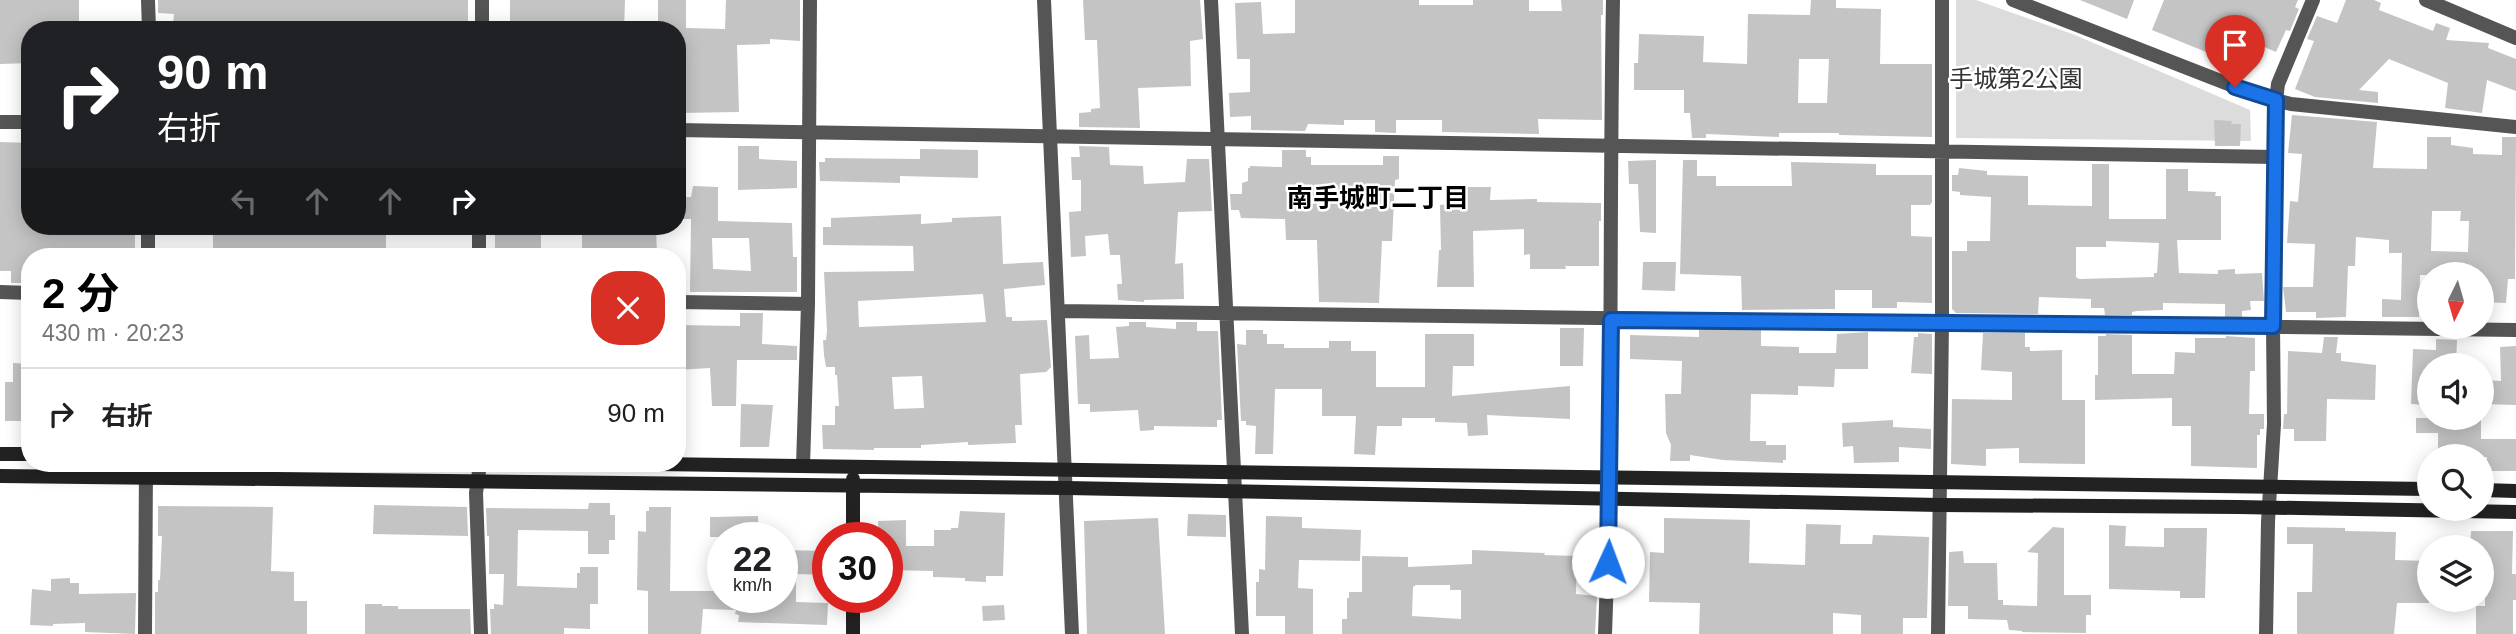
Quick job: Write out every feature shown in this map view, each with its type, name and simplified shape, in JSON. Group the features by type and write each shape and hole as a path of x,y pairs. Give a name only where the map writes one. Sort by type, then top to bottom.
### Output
{"street":[{"path":"148,0 149,21"},
{"path":"482,0 482,21"},
{"path":"803,466 808,303 810,0"},
{"path":"1044,0 1072,634"},
{"path":"1212,0 1242,634"},
{"path":"1605,634 1610,500 1610,145 1613,0"},
{"path":"1938,634 1942,0"},
{"path":"2013,0 2259,96 2291,104 2516,127"},
{"path":"2266,634 2268,507 2274,425 2276,100 2278,84 2313,0"},
{"path":"2426,0 2516,38"},
{"path":"0,122 21,122"},
{"path":"686,130 2275,157"},
{"path":"0,292 21,293"},
{"path":"686,302 808,303"},
{"path":"1059,311 2516,330"},
{"path":"0,454 21,454"},
{"path":"686,464 2417,489"},
{"path":"853,522 854,467"},
{"path":"0,476 117,472"},
{"path":"145,634 146,472"},
{"path":"174,472 478,483 1067,488 1610,500 2516,512"},
{"path":"479,472 476,494 481,634"},
{"path":"2494,490 2516,491"},
{"path":"853,613 853,634"}],"green space":[{"name":"手城第2公園","path":"1956,0 1976,0 2075,35 2250,110 2251,141 1956,138"}],"building":[{"path":"0,0 79,0 79,21 21,21 21,63 0,64"},
{"path":"158,0 468,0 468,21 173,21 174,14 158,13"},
{"path":"510,0 625,0 624,21 510,21"},
{"path":"658,0 686,0 686,21 658,21"},
{"path":"726,0 800,0 800,41 770,39 770,44 737,45 739,112 686,113 686,28 725,29"},
{"path":"1083,0 1200,0 1203,39 1190,41 1191,86 1138,88 1140,128 1079,127 1079,113 1100,108 1097,40 1085,40"},
{"path":"1295,0 1419,0 1419,5 1473,5 1473,0 1529,0 1529,11 1562,11 1561,0 1603,0 1602,120 1538,119 1539,134 1442,132 1442,120 1396,120 1396,133 1375,132 1375,120 1344,120 1344,125 1308,124 1305,131 1251,130 1251,116 1230,117 1229,93 1250,92 1250,59 1237,59 1235,3 1261,2 1263,34 1295,33"},
{"path":"1811,0 1836,0 1836,8 1881,9 1880,64 1932,64 1932,137 1779,133 1779,137 1706,134 1706,138 1692,138 1690,113 1684,113 1684,90 1634,90 1634,63 1638,63 1639,34 1704,36 1703,62 1747,64 1748,14 1810,15","holes":["1799,59 1829,59 1827,103 1798,103"]},
{"path":"2080,0 2134,0 2127,19"},
{"path":"2164,0 2298,0 2295,7 2299,9 2290,31 2286,30 2276,52 2227,31 2216,56 2152,30"},
{"path":"2346,0 2374,0 2381,3 2379,10 2433,31 2436,23 2450,28 2446,40 2489,43 2488,48 2516,59 2516,91 2487,80 2482,113 2445,108 2448,83 2389,59 2359,90 2378,92 2378,103 2315,97 2295,89 2314,41 2307,39 2317,16 2337,23"},
{"path":"2292,115 2377,122 2373,168 2427,169 2427,137 2451,137 2451,145 2473,148 2473,154 2502,155 2502,137 2516,137 2515,279 2508,279 2506,303 2494,302 2494,262 2417,262 2417,317 2382,317 2382,299 2401,300 2402,253 2389,253 2389,240 2356,237 2355,266 2348,266 2346,317 2316,318 2316,312 2286,312 2283,287 2313,287 2315,244 2287,243 2290,201 2298,202 2302,154 2288,153","holes":["2432,211 2461,211 2460,221 2469,221 2468,252 2431,251"]},
{"path":"2214,120 2241,124 2240,146 2215,146"},
{"path":"0,142 21,143 21,235 135,235 135,248 21,248 21,283 11,283 11,271 0,271"},
{"path":"738,146 759,146 759,159 797,161 797,188 738,190"},
{"path":"1079,146 1109,147 1110,165 1143,166 1144,184 1185,182 1187,159 1209,159 1212,211 1178,212 1175,264 1183,263 1184,299 1144,302 1118,300 1117,284 1122,284 1120,255 1110,255 1108,234 1085,236 1086,256 1071,257 1069,212 1081,211 1081,180 1072,180 1071,157 1080,157"},
{"path":"920,149 978,150 978,178 900,176 900,183 820,181 819,162 825,162 825,158 920,159"},
{"path":"1282,150 1306,150 1306,157 1311,157 1311,165 1383,165 1383,156 1399,156 1392,241 1382,241 1379,303 1319,302 1317,240 1286,240 1285,219 1241,218 1239,210 1231,210 1230,194 1242,194 1242,183 1248,181 1248,168 1282,167"},
{"path":"1656,160 1656,233 1640,232 1638,184 1629,184 1628,161"},
{"path":"1683,160 1697,160 1697,176 1716,176 1716,186 1792,186 1791,162 1876,164 1876,175 1932,175 1930,205 1911,205 1911,236 1932,237 1932,303 1897,302 1897,308 1872,308 1872,290 1835,290 1835,309 1742,310 1741,276 1680,274"},
{"path":"2092,164 2109,164 2109,219 2166,219 2166,169 2188,169 2188,191 2216,192 2215,196 2221,196 2221,240 2177,240 2179,273 2218,274 2218,270 2235,269 2235,274 2262,273 2264,301 2250,301 2251,310 2242,311 2242,317 2225,317 2225,304 2163,303 2163,310 2137,311 2132,312 2132,315 2105,315 2104,308 2091,308 2091,299 2039,297 2038,314 1956,313 1952,309 1952,251 1967,251 1967,241 1990,241 1991,197 1960,195 1960,192 1952,191 1952,175 1958,175 1959,168 1987,171 1987,175 2028,176 2028,205 2092,206","holes":["2106,241 2159,243 2157,273 2154,273 2154,277 2076,277 2076,247 2106,247"]},
{"path":"693,186 718,187 718,221 792,223 793,257 797,257 797,292 690,292 691,219 686,219 686,197 691,197","holes":["712,238 749,238 751,271 713,269"]},
{"path":"1462,187 1491,187 1490,200 1537,199 1537,202 1601,203 1599,266 1530,269 1530,254 1524,255 1524,229 1473,231 1474,287 1437,287 1441,250 1440,205 1462,203"},
{"path":"921,214 921,224 952,222 952,218 1001,216 1003,264 1043,262 1045,285 1004,289 1006,317 1012,317 1012,321 1047,320 1051,367 1046,372 1020,374 1022,425 1015,425 1016,443 968,445 968,442 874,450 823,449 822,425 835,425 835,406 839,406 835,367 826,367 824,355 823,340 826,340 827,331 824,272 914,271 913,246 823,245 823,227 831,227 831,218","holes":["983,294 986,322 859,327 858,301","922,376 924,408 894,409 892,377"]},
{"path":"213,235 386,235 386,248 213,248"},
{"path":"495,235 541,235 541,248 495,248"},
{"path":"582,235 656,235 657,248 582,248"},
{"path":"1643,262 1676,262 1675,291 1642,290"},
{"path":"740,313 763,313 762,344 797,346 797,360 737,360 736,406 712,406 710,368 686,369 686,325 740,326"},
{"path":"1129,322 1146,322 1146,327 1176,329 1176,322 1197,322 1197,331 1218,331 1222,420 1217,420 1217,427 1154,426 1154,430 1140,431 1138,410 1090,412 1090,404 1078,404 1075,336 1089,335 1090,359 1119,358 1116,327 1129,326"},
{"path":"1560,328 1584,328 1583,366 1560,366"},
{"path":"1699,329 1761,330 1761,346 1799,347 1799,353 1836,353 1837,334 1868,332 1868,369 1835,369 1834,387 1798,386 1798,395 1751,394 1750,441 1766,441 1766,445 1786,445 1786,460 1783,460 1783,463 1723,460 1690,455 1690,461 1670,461 1671,445 1666,433 1665,394 1681,394 1682,361 1630,359 1630,335 1699,337"},
{"path":"1246,330 1263,330 1263,334 1267,334 1267,344 1284,344 1284,348 1329,348 1329,341 1351,341 1351,351 1376,351 1376,387 1425,387 1425,334 1474,334 1474,366 1453,366 1452,396 1570,386 1570,419 1487,415 1488,435 1468,436 1467,423 1435,422 1435,418 1402,418 1402,426 1377,426 1375,455 1354,454 1356,416 1322,416 1322,389 1275,389 1273,454 1255,454 1256,426 1246,425 1246,421 1241,421 1237,344 1246,345"},
{"path":"1918,333 1932,334 1932,374 1911,373 1914,337 1918,337"},
{"path":"1983,333 2025,333 2025,347 2030,347 2030,351 2062,350 2062,400 2085,400 2085,464 2019,463 2019,448 1986,449 1986,466 1951,464 1952,399 2012,400 2012,372 1981,370"},
{"path":"2132,335 2132,374 2174,374 2175,352 2195,353 2195,338 2255,338 2255,371 2250,371 2249,414 2264,414 2264,429 2260,429 2260,435 2257,435 2257,468 2191,466 2191,426 2172,426 2172,398 2095,400 2098,336"},
{"path":"2324,337 2338,337 2336,353 2341,353 2341,361 2376,365 2375,400 2327,399 2326,441 2294,441 2294,429 2283,429 2284,414 2287,414 2288,351 2322,353"},
{"path":"2436,340 2457,340 2456,353 2417,353 2417,404 2411,404 2413,349 2436,350"},
{"path":"2516,346 2516,405 2494,404 2494,381 2501,381 2500,347"},
{"path":"13,363 21,363 21,421 5,421 5,382 13,382"},
{"path":"741,404 773,405 769,447 740,447"},
{"path":"2417,418 2417,430 2481,430 2481,439 2516,439 2516,471 2494,471 2494,444 2438,444 2438,433 2416,433"},
{"path":"1893,420 1893,427 1931,429 1931,449 1899,447 1899,462 1854,463 1853,446 1843,447 1842,423"},
{"path":"589,503 610,503 610,515 615,515 615,540 609,540 609,554 588,554 588,531 518,530 517,586 577,588 577,573 580,573 580,567 598,567 598,604 590,604 590,629 564,628 564,634 491,634 490,609 494,609 494,604 503,605 504,574 489,574 486,508 588,509"},
{"path":"374,505 467,507 468,536 373,534"},
{"path":"158,506 273,507 271,571 294,572 294,601 307,601 307,634 155,634 155,592 158,592 160,580 162,536 158,536"},
{"path":"649,507 671,507 670,591 707,591 707,609 703,609 701,634 648,634 648,591 637,590 638,531 646,532 646,511 649,511"},
{"path":"960,511 1005,513 1003,576 986,576 986,582 965,581 965,578 933,577 933,571 903,570 903,522 878,521 906,520 906,546 934,546 934,530 958,528"},
{"path":"1188,514 1226,515 1226,537 1187,536"},
{"path":"758,516 758,522 710,522 710,517"},
{"path":"1266,516 1302,517 1302,528 1361,530 1360,561 1299,560 1298,588 1313,589 1313,634 1285,634 1285,616 1256,616 1256,582 1259,582 1259,569 1265,570"},
{"path":"1158,518 1165,634 1087,634 1084,521"},
{"path":"1664,518 1750,520 1749,563 1805,565 1806,524 1841,525 1840,544 1872,544 1873,535 1929,537 1927,618 1903,618 1903,634 1861,634 1861,615 1833,613 1833,634 1699,634 1700,603 1649,602 1650,552 1664,553"},
{"path":"2109,525 2126,526 2125,546 2164,547 2164,528 2207,528 2205,598 2180,598 2180,591 2109,589"},
{"path":"2053,527 2064,528 2064,595 2091,595 2091,615 2086,615 2086,633 2009,630 2007,620 1968,619 1968,606 1948,606 1949,552 1963,551 1964,563 1997,563 1998,600 2003,600 2003,605 2037,606 2038,553 2027,552"},
{"path":"2287,527 2396,532 2395,560 2417,561 2417,603 2397,603 2394,634 2297,634 2297,592 2312,592 2313,544 2287,544"},
{"path":"2471,531 2513,531 2512,574 2516,574 2516,600 2513,600 2513,634 2476,634 2476,612 2494,612 2494,535 2471,535"},
{"path":"798,550 812,551 812,574 798,574"},
{"path":"1472,550 1577,556 1576,594 1597,596 1595,634 1342,634 1342,619 1347,619 1349,592 1362,592 1362,556 1408,557 1408,567 1472,564","holes":["1450,585 1450,590 1461,590 1461,619 1412,616 1413,587"]},
{"path":"70,578 70,583 79,583 79,594 136,593 135,634 85,632 85,623 30,625 32,589 51,591 51,579"},
{"path":"798,602 812,602 812,613 828,613 827,625 738,622 739,615 735,614 798,613"},
{"path":"365,604 398,606 398,609 470,609 471,634 365,634"},
{"path":"1004,605 1005,620 983,621 982,606"}],"district":[{"name":"南手城町二丁目","path":"1378,198"}],"route":[{"path":"1608,562 1611,320 2273,326 2276,100 2235,87"}]}
